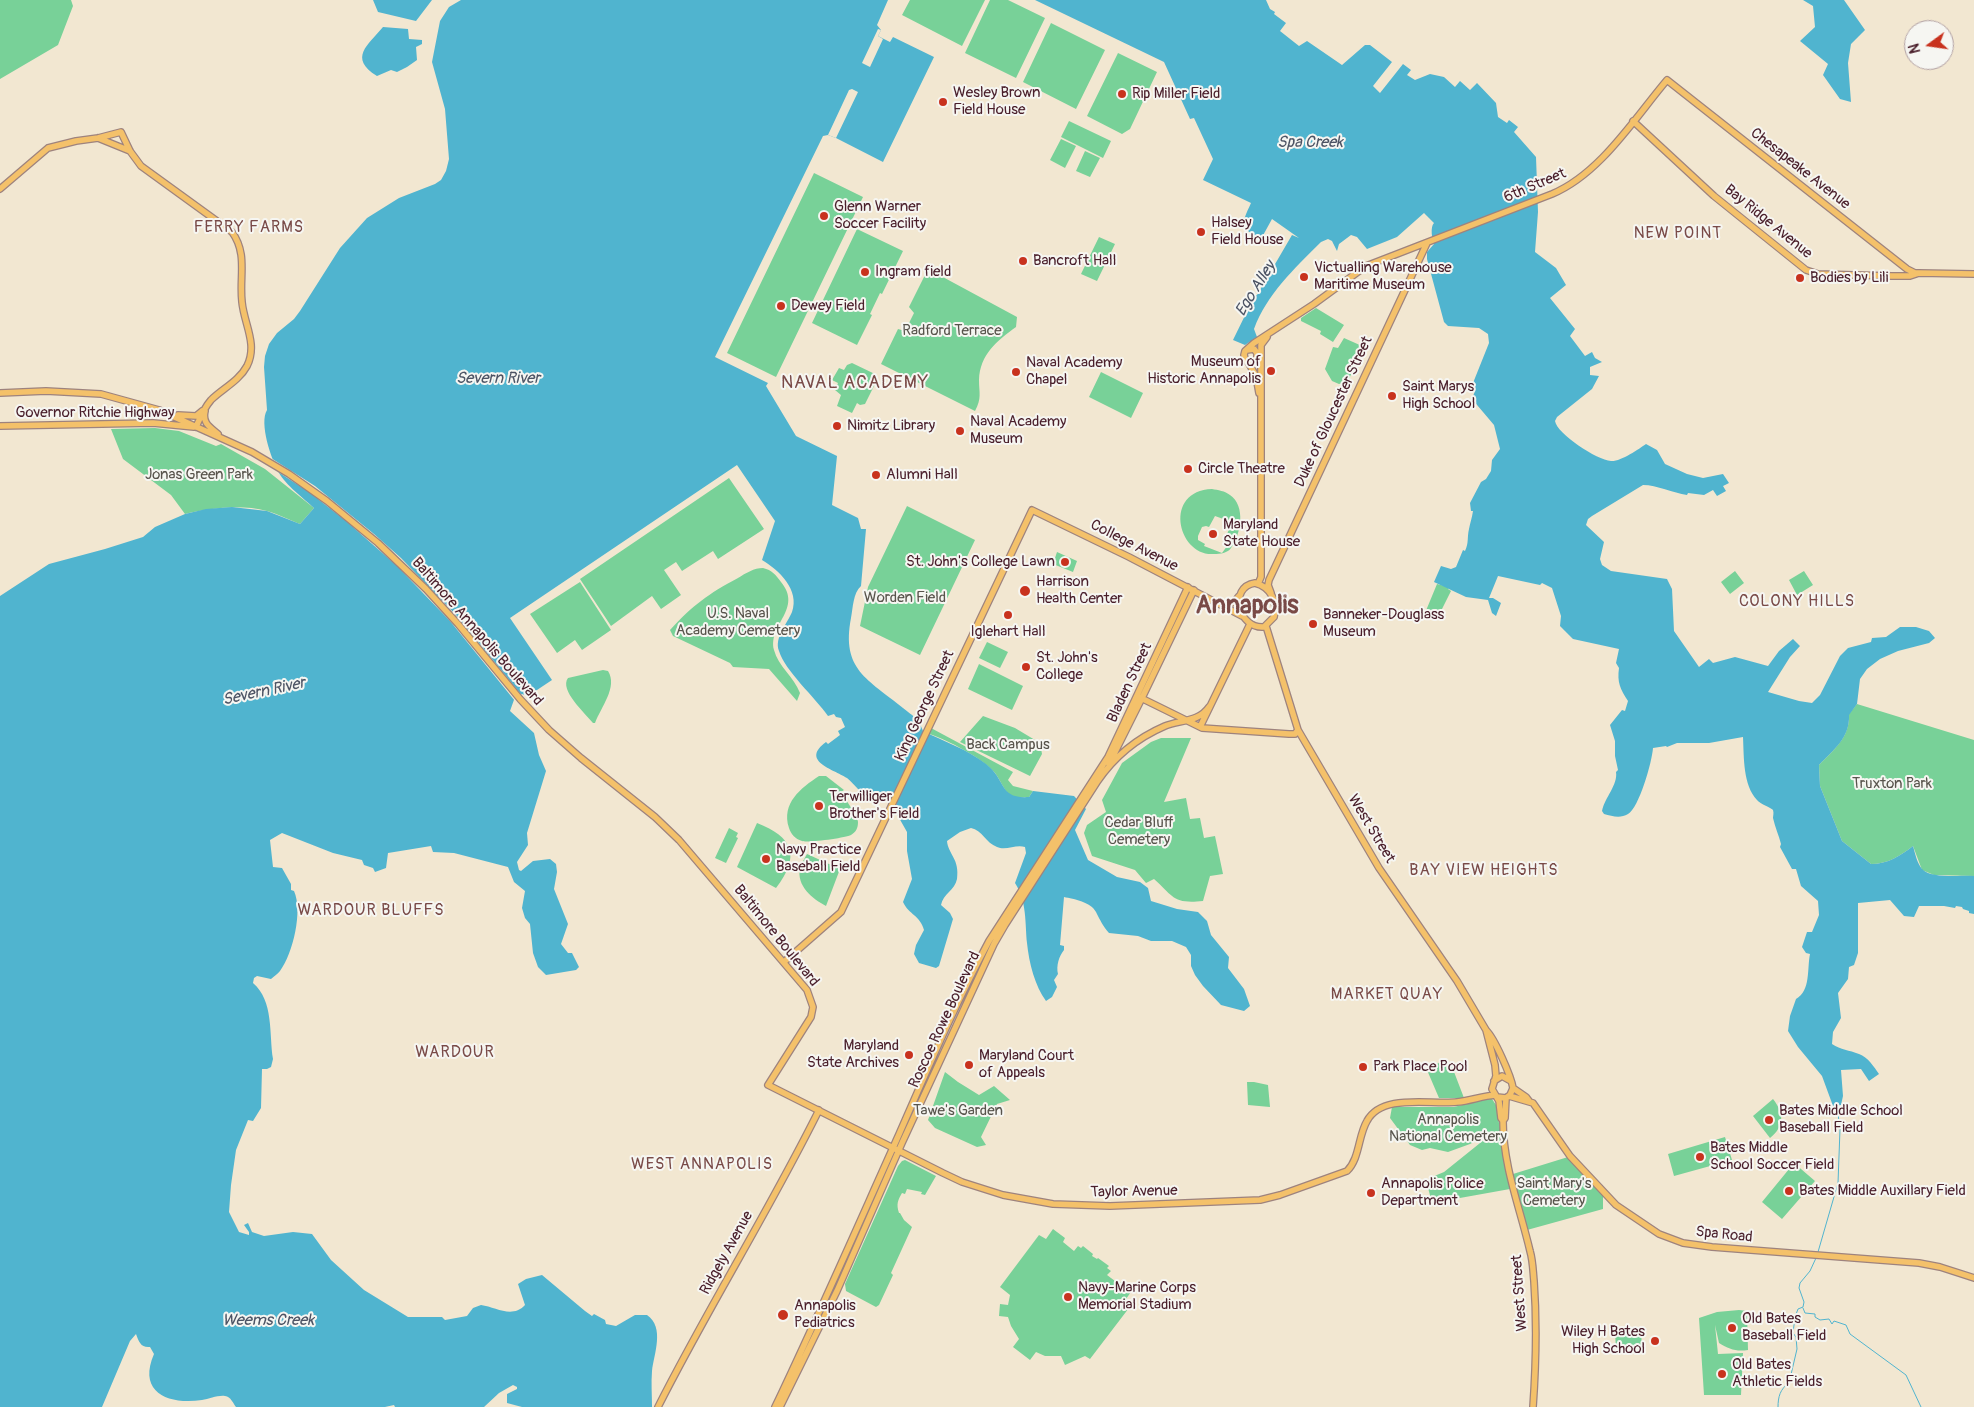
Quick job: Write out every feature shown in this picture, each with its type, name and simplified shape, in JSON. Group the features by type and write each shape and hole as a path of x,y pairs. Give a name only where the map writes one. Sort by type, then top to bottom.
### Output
{"main road":[{"name":"6th Street","path":"1247,350 1361,269 1552,194 1576,182 1590,171 1667,80"},
{"name":"Chesapeake Avenue","path":"1667,80 1907,269 1920,273"},
{"name":"Bay Ridge Avenue","path":"1633,121 1714,196 1806,270 1818,274 1892,276 1910,276 1920,273 1974,274"},
{"path":"0,189 48,148 121,132 130,151 147,170 228,228 240,247 242,257 242,304 251,342 250,357 247,366 240,375 196,416 174,415"},
{"path":"98,138 130,151"},
{"name":"Duke of Gloucester Street","path":"1271,593 1268,583 1271,576 1429,242"},
{"path":"1892,276 1902,273 1907,269"},
{"path":"1258,584 1261,577 1262,379 1259,355 1261,346 1268,335"},
{"path":"1259,355 1254,349 1247,350 1244,355 1256,376 1261,402"},
{"path":"1248,362 1253,362 1259,355"},
{"name":"Governor Ritchie Highway","path":"0,394 46,391 101,394 140,403 174,415 196,427"},
{"path":"196,427 207,406"},
{"path":"207,406 204,414 205,421 224,438"},
{"name":"Governor Ritchie Highway","path":"0,426 153,423 196,427"},
{"name":"Baltimore Annapolis Boulevard","path":"196,427 224,438 289,474 327,501 378,543 436,599 520,699 549,730 580,758 655,817 679,840 716,883"},
{"name":"College Avenue","path":"1032,510 1191,588 1242,616"},
{"name":"King George Street","path":"784,962 841,912 1032,510"},
{"path":"1224,606 1234,602 1245,586 1252,583 1258,584 1271,593 1275,604 1273,620 1266,626 1259,627 1250,624 1242,616 1239,596"},
{"name":"Bladen Street","path":"1101,776 1116,751 1191,588"},
{"path":"1200,727 1250,624"},
{"name":"West Street","path":"1266,626 1298,730 1379,868 1457,981 1486,1030 1495,1065 1496,1076 1493,1083"},
{"path":"1140,697 1200,727 1289,734 1295,734 1298,730"},
{"name":"Bladen Street","path":"1091,788 1140,697"},
{"name":"Roscoe Rowe Boulevard","path":"775,1407 1012,909 1091,788 1124,752 1136,742 1160,728 1202,716 1209,707"},
{"name":"Baltimore Boulevard","path":"716,883 807,990 813,1007 809,1021 768,1085"},
{"name":"West Street","path":"1486,1030 1491,1034 1511,1081"},
{"path":"778,1070 776,1079 778,1084 791,1096"},
{"path":"1507,1097 1513,1088 1511,1081 1502,1076 1493,1083 1496,1096 1529,1102"},
{"name":"Taylor Avenue","path":"1478,1097 1493,1083"},
{"name":"Taylor Avenue","path":"768,1085 962,1182 1003,1195 1033,1201 1110,1206 1254,1200 1274,1197 1347,1170 1354,1162 1367,1121 1373,1112 1383,1106 1394,1103 1455,1102 1478,1097 1496,1096"},
{"name":"Spa Road","path":"1513,1088 1516,1092 1526,1097 1529,1102 1533,1103 1570,1156 1605,1195 1652,1231 1683,1243 1696,1245 1919,1263 1974,1278"},
{"name":"West Street","path":"1496,1096 1503,1121 1512,1183 1532,1259 1537,1330 1533,1407"},
{"name":"West Street","path":"1503,1121 1507,1097"},
{"name":"Ridgely Avenue","path":"658,1407 819,1110"},
{"name":"Roscoe Rowe Boulevard","path":"780,1407 837,1291 896,1150"}],"green space":[{"path":"0,0 71,0 73,6 58,45 0,79"},
{"path":"910,0 985,0 962,46 902,15"},
{"path":"990,0 1008,0 1045,18 1016,78 965,53"},
{"path":"1051,23 1105,50 1076,109 1023,82"},
{"name":"Rip Miller Field","path":"1118,53 1157,72 1130,129 1122,134 1087,116"},
{"path":"1069,121 1111,141 1103,158 1061,137"},
{"path":"1061,139 1076,146 1065,168 1050,160"},
{"path":"1085,151 1100,158 1090,177 1076,171"},
{"name":"Dewey Field","path":"814,173 863,197 776,377 727,353"},
{"name":"Ingram field","path":"857,229 903,251 882,294 880,293 870,314 872,315 857,345 812,323"},
{"path":"1099,237 1115,244 1097,281 1081,274"},
{"name":"Radford Terrace","path":"928,269 1017,317 1016,327 996,343 986,355 980,371 979,399 975,411 881,364 898,329 905,331 914,313 909,307"},
{"path":"1316,308 1344,325 1333,342 1320,334 1321,331 1301,321 1301,318"},
{"path":"1344,338 1362,346 1348,382 1339,384 1332,381 1325,369 1333,347 1338,348"},
{"path":"852,363 877,375 877,380 865,404 860,405 857,403 852,413 837,406 841,395 835,390 838,383 832,380 839,368 844,370 847,365"},
{"path":"1101,372 1143,393 1131,418 1089,397"},
{"name":"Jonas Green Park","path":"155,428 179,431 216,446 221,444 265,469 314,508 300,524 271,512 236,507 185,514 171,495 123,459 111,429"},
{"path":"729,478 764,529 718,559 713,551 682,571 676,562 664,570 681,595 661,609 652,596 611,626 580,579"},
{"path":"1212,489 1224,492 1235,500 1238,506 1240,520 1237,535 1231,548 1224,553 1216,554 1202,552 1191,545 1184,535 1181,511 1186,500 1196,492","holes":["1215,516 1226,520 1231,525 1226,536 1230,542 1222,553 1204,546 1205,544 1198,540 1202,527 1209,527"]},
{"name":"Worden Field","path":"907,506 975,540 920,655 860,626 868,587"},
{"name":"St. John's College Lawn","path":"1057,552 1077,561 1073,572 1053,564"},
{"name":"U.S. Naval Academy Cemetery","path":"763,568 775,575 787,592 787,609 773,641 776,656 800,693 797,701 769,669 733,667 730,663 673,636 670,630 694,607 718,589 747,573"},
{"path":"1735,571 1744,583 1730,594 1721,582"},
{"path":"1804,571 1813,585 1797,595 1789,580"},
{"path":"580,582 611,630 582,650 575,640 557,653 530,614"},
{"path":"1437,584 1449,587 1448,589 1451,591 1438,617 1425,613"},
{"path":"987,642 1008,652 1000,668 979,658"},
{"path":"979,664 1023,686 1012,710 968,689"},
{"path":"603,670 608,671 611,677 610,690 595,723 593,723 570,695 566,683 568,678"},
{"name":"Truxton Park","path":"1857,704 1974,740 1974,876 1934,875 1922,870 1913,846 1894,859 1883,863 1871,864 1842,841 1820,786 1819,765 1844,736 1849,722 1849,714"},
{"name":"Back Campus","path":"983,716 1015,728 1040,743 1042,754 1030,776 960,742"},
{"path":"931,728 1013,772 1008,780 1013,786 1033,791 1029,797 1010,795 990,768 964,750 929,734"},
{"name":"Cedar Bluff Cemetery","path":"1161,738 1191,738 1164,802 1186,798 1190,819 1200,818 1204,838 1215,836 1223,874 1210,876 1203,901 1193,902 1175,898 1154,879 1146,883 1135,870 1092,856 1084,833 1087,825 1106,812 1102,800 1122,763 1151,742"},
{"name":"Terwilliger Brother's Field","path":"819,776 826,776 844,790 841,792 856,816 858,826 851,835 819,841 802,841 795,838 790,830 787,819 788,811 790,804 799,791"},
{"name":"Navy Practice Baseball Field","path":"757,823 779,835 789,849 789,866 776,888 737,867"},
{"path":"729,828 738,833 736,837 738,838 726,863 715,858"},
{"path":"807,854 840,869 826,906 811,896 801,881 799,875 800,868"},
{"path":"1445,1059 1449,1065 1451,1064 1464,1098 1439,1098 1427,1070"},
{"name":"Tawe's Garden","path":"945,1072 979,1095 994,1086 1010,1100 997,1104 981,1137 986,1145 977,1147 935,1128 928,1120"},
{"path":"1247,1082 1268,1085 1270,1107 1248,1105"},
{"name":"Annapolis National Cemetery","path":"1492,1099 1496,1105 1510,1189 1432,1203 1427,1184 1432,1177 1444,1172 1495,1131 1470,1144 1448,1152 1430,1148 1422,1150 1410,1145 1390,1118 1392,1107 1454,1107"},
{"name":"Bates Middle School Baseball Field","path":"1773,1099 1781,1114 1781,1119 1778,1129 1770,1138 1753,1116"},
{"name":"Bates Middle School Soccer Field","path":"1725,1137 1732,1160 1674,1176 1668,1154"},
{"name":"Saint Mary's Cemetery","path":"1568,1157 1603,1196 1603,1209 1527,1230 1513,1174"},
{"path":"905,1160 936,1176 925,1195 921,1194 922,1192 907,1189 905,1194 902,1193 899,1198 899,1213 912,1227 891,1273 893,1275 879,1305 876,1307 846,1291 845,1284 898,1166"},
{"name":"Bates Middle Auxillary Field","path":"1794,1163 1815,1181 1782,1219 1762,1202"},
{"name":"Navy-Marine Corps Memorial Stadium","path":"1053,1229 1065,1238 1063,1242 1074,1251 1078,1246 1081,1248 1083,1246 1093,1254 1092,1256 1109,1266 1107,1268 1111,1271 1107,1275 1119,1284 1122,1281 1133,1289 1126,1299 1132,1304 1090,1359 1085,1356 1065,1365 1061,1356 1045,1356 1036,1352 1030,1360 1013,1347 1019,1339 1008,1317 999,1316 1000,1304 1008,1305 1010,1295 1000,1287 1039,1235 1046,1239"},
{"name":"Old Bates Athletic Fields","path":"1747,1311 1748,1350 1733,1350 1719,1343 1715,1325 1718,1354 1743,1353 1741,1395 1704,1395 1699,1318 1717,1312"},
{"path":"1641,1331 1642,1348 1616,1349 1615,1332"}],"water":[{"path":"373,0 432,0 416,21 378,12"},
{"name":"Severn River","path":"461,0 888,0 877,25 881,30 878,36 890,42 893,37 934,57 883,162 836,138 828,135 823,136 715,357 768,383 766,386 796,436 837,456 832,505 858,518 861,529 866,529 861,586 856,593 854,601 849,636 850,650 860,672 915,718 923,731 963,750 986,764 993,770 1007,792 1012,795 1029,797 1033,791 1074,796 1086,809 1075,830 1088,860 1117,877 1140,882 1148,888 1151,901 1177,909 1198,912 1207,921 1211,935 1229,957 1228,968 1244,989 1250,1006 1244,1011 1221,1005 1195,975 1191,966 1191,955 1186,947 1172,941 1151,941 1138,936 1109,933 1094,909 1082,902 1064,897 1060,945 1064,946 1064,950 1058,961 1058,974 1054,980 1057,987 1052,997 1046,1001 1031,966 1024,905 1015,883 1026,853 1025,847 997,847 978,831 971,828 960,832 947,841 957,866 957,879 941,905 950,913 953,919 939,966 936,968 919,963 914,954 916,945 924,930 920,921 908,910 903,902 912,879 907,851 907,832 894,809 897,803 884,796 878,801 860,791 847,778 827,768 818,759 816,754 819,749 826,742 828,744 840,735 838,731 845,727 841,718 836,717 834,714 828,716 782,659 778,641 792,612 793,596 791,589 781,575 762,560 775,521 737,465 510,618 552,680 528,696 522,694 515,697 510,711 534,733 539,755 546,771 527,833 528,845 517,862 521,871 533,861 550,859 556,864 557,872 554,889 568,924 561,944 568,953 572,953 579,967 576,970 546,975 538,967 533,953 530,924 525,918 522,908 525,891 514,882 508,867 454,853 433,852 431,846 388,853 386,868 375,872 373,868 364,865 362,860 333,853 282,833 270,840 273,867 282,868 297,899 297,920 293,943 280,971 271,979 257,976 254,978 253,983 260,990 268,1008 273,1059 271,1067 262,1069 261,1108 253,1121 248,1120 236,1150 231,1185 229,1212 239,1232 249,1235 244,1225 248,1223 252,1232 264,1236 293,1232 312,1234 331,1260 364,1290 408,1317 442,1317 445,1320 467,1316 473,1308 481,1305 509,1312 515,1311 525,1305 518,1284 526,1279 542,1275 592,1316 594,1314 605,1320 606,1324 616,1326 635,1315 647,1315 656,1326 657,1334 652,1371 652,1407 522,1407 507,1403 507,1394 517,1389 513,1385 499,1393 484,1407 395,1407 394,1405 385,1407 236,1407 232,1400 225,1396 202,1400 178,1400 159,1394 153,1387 150,1378 150,1367 154,1354 150,1347 144,1347 141,1344 136,1334 130,1341 102,1407 0,1407 0,596 49,564 143,537 155,527 185,514 206,509 232,507 267,511 300,524 314,508 282,477 270,450 264,423 267,410 265,356 269,344 277,333 294,319 340,248 367,218 399,198 435,184 441,180 446,171 449,159 445,109 432,62 440,21 449,7"},
{"name":"Spa Creek","path":"1035,0 1266,0 1270,9 1275,12 1274,14 1286,23 1280,31 1299,46 1307,41 1342,65 1365,45 1370,45 1392,62 1373,86 1380,93 1403,64 1411,70 1407,75 1415,80 1430,74 1444,77 1455,87 1460,81 1470,90 1477,83 1496,103 1498,117 1507,123 1509,120 1518,127 1514,132 1536,157 1538,212 1535,252 1556,268 1566,285 1550,298 1575,329 1570,336 1585,356 1592,352 1595,358 1602,362 1590,367 1590,375 1599,376 1592,389 1557,417 1555,421 1557,426 1578,446 1605,460 1615,461 1646,444 1657,450 1665,464 1687,474 1703,478 1723,474 1729,483 1723,486 1726,491 1717,496 1713,490 1704,495 1688,493 1687,495 1643,485 1592,516 1588,519 1586,525 1604,542 1600,559 1602,565 1611,571 1667,579 1672,589 1674,631 1699,667 1709,659 1713,663 1735,657 1768,666 1779,651 1793,639 1800,646 1790,657 1768,692 1799,701 1812,703 1820,695 1840,656 1848,648 1871,642 1872,638 1886,637 1900,627 1916,627 1929,631 1935,638 1929,643 1898,651 1880,659 1867,669 1860,679 1857,704 1849,715 1849,723 1844,737 1819,765 1820,786 1842,841 1871,864 1883,863 1894,859 1913,846 1919,864 1926,872 1946,876 1974,876 1974,914 1969,913 1969,911 1962,907 1956,906 1955,908 1919,906 1914,917 1904,916 1890,900 1858,903 1858,953 1854,965 1849,967 1848,979 1838,993 1841,1018 1833,1032 1832,1044 1862,1055 1879,1074 1869,1081 1861,1069 1841,1070 1843,1096 1841,1105 1833,1106 1822,1076 1798,1047 1788,1031 1790,1016 1796,999 1804,991 1808,979 1810,954 1806,953 1802,947 1807,932 1812,932 1819,915 1818,901 1801,886 1796,869 1792,869 1780,847 1781,844 1773,818 1773,810 1752,794 1745,771 1743,737 1709,743 1677,743 1667,747 1653,748 1644,784 1632,810 1628,814 1616,817 1604,814 1602,811 1615,782 1618,770 1615,756 1615,741 1610,725 1622,710 1625,711 1628,701 1621,689 1618,677 1619,668 1616,663 1619,649 1573,639 1560,626 1561,616 1552,588 1542,583 1540,585 1498,576 1489,598 1493,598 1501,603 1496,616 1492,613 1488,600 1466,597 1434,582 1441,566 1451,569 1456,567 1463,550 1465,551 1473,511 1471,511 1470,503 1481,482 1486,479 1491,471 1492,460 1500,449 1494,425 1472,399 1475,391 1471,388 1489,343 1488,334 1479,328 1448,326 1444,322 1427,259 1427,252 1434,244 1432,230 1434,223 1424,213 1397,237 1367,249 1357,237 1351,235 1339,244 1337,251 1332,241 1328,239 1321,242 1282,282 1266,304 1254,329 1257,337 1245,345 1233,340 1255,295 1257,295 1292,235 1299,238 1272,219 1261,239 1254,235 1244,225 1245,216 1251,203 1203,180 1213,159 1194,118 1190,119 1164,62"},
{"path":"1803,0 1844,0 1865,30 1851,44 1848,63 1851,102 1840,99 1823,75 1828,64 1800,41 1815,27 1813,6"},
{"path":"383,27 408,29 409,39 422,40 422,44 416,47 417,60 397,72 391,70 377,76 368,69 362,57 367,46"}],"pier":[{"path":"878,29 881,30 878,36 883,39 870,67 862,63"},
{"path":"852,89 858,92 836,138 828,135 849,90"},
{"path":"271,458 315,486 401,558 457,616 523,697 515,701 450,621 396,565 346,521 309,492 275,470"}],"waterway":[{"path":"1818,1252 1838,1183 1840,1129 1837,1106"},
{"path":"1778,1407 1780,1394 1789,1383 1797,1349 1796,1337 1793,1333 1795,1317 1798,1309 1803,1307 1804,1302 1799,1288 1800,1283 1810,1271 1816,1258"},
{"path":"1803,1308 1805,1313 1815,1314 1815,1317 1820,1320 1829,1319 1832,1324 1834,1321 1846,1325 1850,1334 1906,1375 1921,1407"}],"place":[{"name":"Rip Miller Field","path":"1122,94"},
{"name":"Wesley Brown Field House","path":"943,102"},
{"name":"Glenn Warner Soccer Facility","path":"824,216"},
{"name":"Halsey Field House","path":"1201,232"},
{"name":"Bancroft Hall","path":"1023,261"},
{"name":"Ingram field","path":"865,272"},
{"name":"Victualling Warehouse Maritime Museum","path":"1304,277"},
{"name":"Bodies by Lili","path":"1800,278"},
{"name":"Dewey Field","path":"781,306"},
{"name":"Museum of Historic Annapolis","path":"1271,371"},
{"name":"Naval Academy Chapel","path":"1016,372"},
{"name":"Saint Marys High School","path":"1392,396"},
{"name":"Nimitz Library","path":"837,426"},
{"name":"Naval Academy Museum","path":"960,431"},
{"name":"Circle Theatre","path":"1188,469"},
{"name":"Alumni Hall","path":"876,475"},
{"name":"Maryland State House","path":"1213,534"},
{"name":"St. John's College Lawn","path":"1065,562"},
{"name":"Harrison Health Center","path":"1025,591"},
{"name":"Iglehart Hall","path":"1008,615"},
{"name":"Banneker-Douglass Museum","path":"1313,624"},
{"name":"St. John's College","path":"1026,667"},
{"name":"Terwilliger Brother's Field","path":"819,806"},
{"name":"Navy Practice Baseball Field","path":"766,859"},
{"name":"Maryland State Archives","path":"909,1055"},
{"name":"Maryland Court of Appeals","path":"969,1065"},
{"name":"Park Place Pool","path":"1363,1067"},
{"name":"Bates Middle School Baseball Field","path":"1769,1120"},
{"name":"Bates Middle School Soccer Field","path":"1700,1157"},
{"name":"Bates Middle Auxillary Field","path":"1789,1191"},
{"name":"Annapolis Police Department","path":"1371,1193"},
{"name":"Navy-Marine Corps Memorial Stadium","path":"1068,1297"},
{"name":"Annapolis Pediatrics","path":"783,1315"},
{"name":"Old Bates Baseball Field","path":"1732,1328"},
{"name":"Wiley H Bates High School","path":"1655,1341"},
{"name":"Old Bates Athletic Fields","path":"1722,1374"}],"district":[{"name":"FERRY FARMS","path":"249,228"},
{"name":"NEW POINT","path":"1678,234"},
{"name":"NAVAL ACADEMY","path":"855,383"},
{"name":"COLONY HILLS","path":"1797,602"},
{"name":"Annapolis","path":"1247,607"},
{"name":"BAY VIEW HEIGHTS","path":"1484,871"},
{"name":"WARDOUR BLUFFS","path":"371,911"},
{"name":"MARKET QUAY","path":"1387,995"},
{"name":"WARDOUR","path":"455,1053"},
{"name":"WEST ANNAPOLIS","path":"702,1165"}],"water label":[{"name":"Ego Alley","path":"1256,289"},
{"name":"Weems Creek","path":"268,1321"}]}
